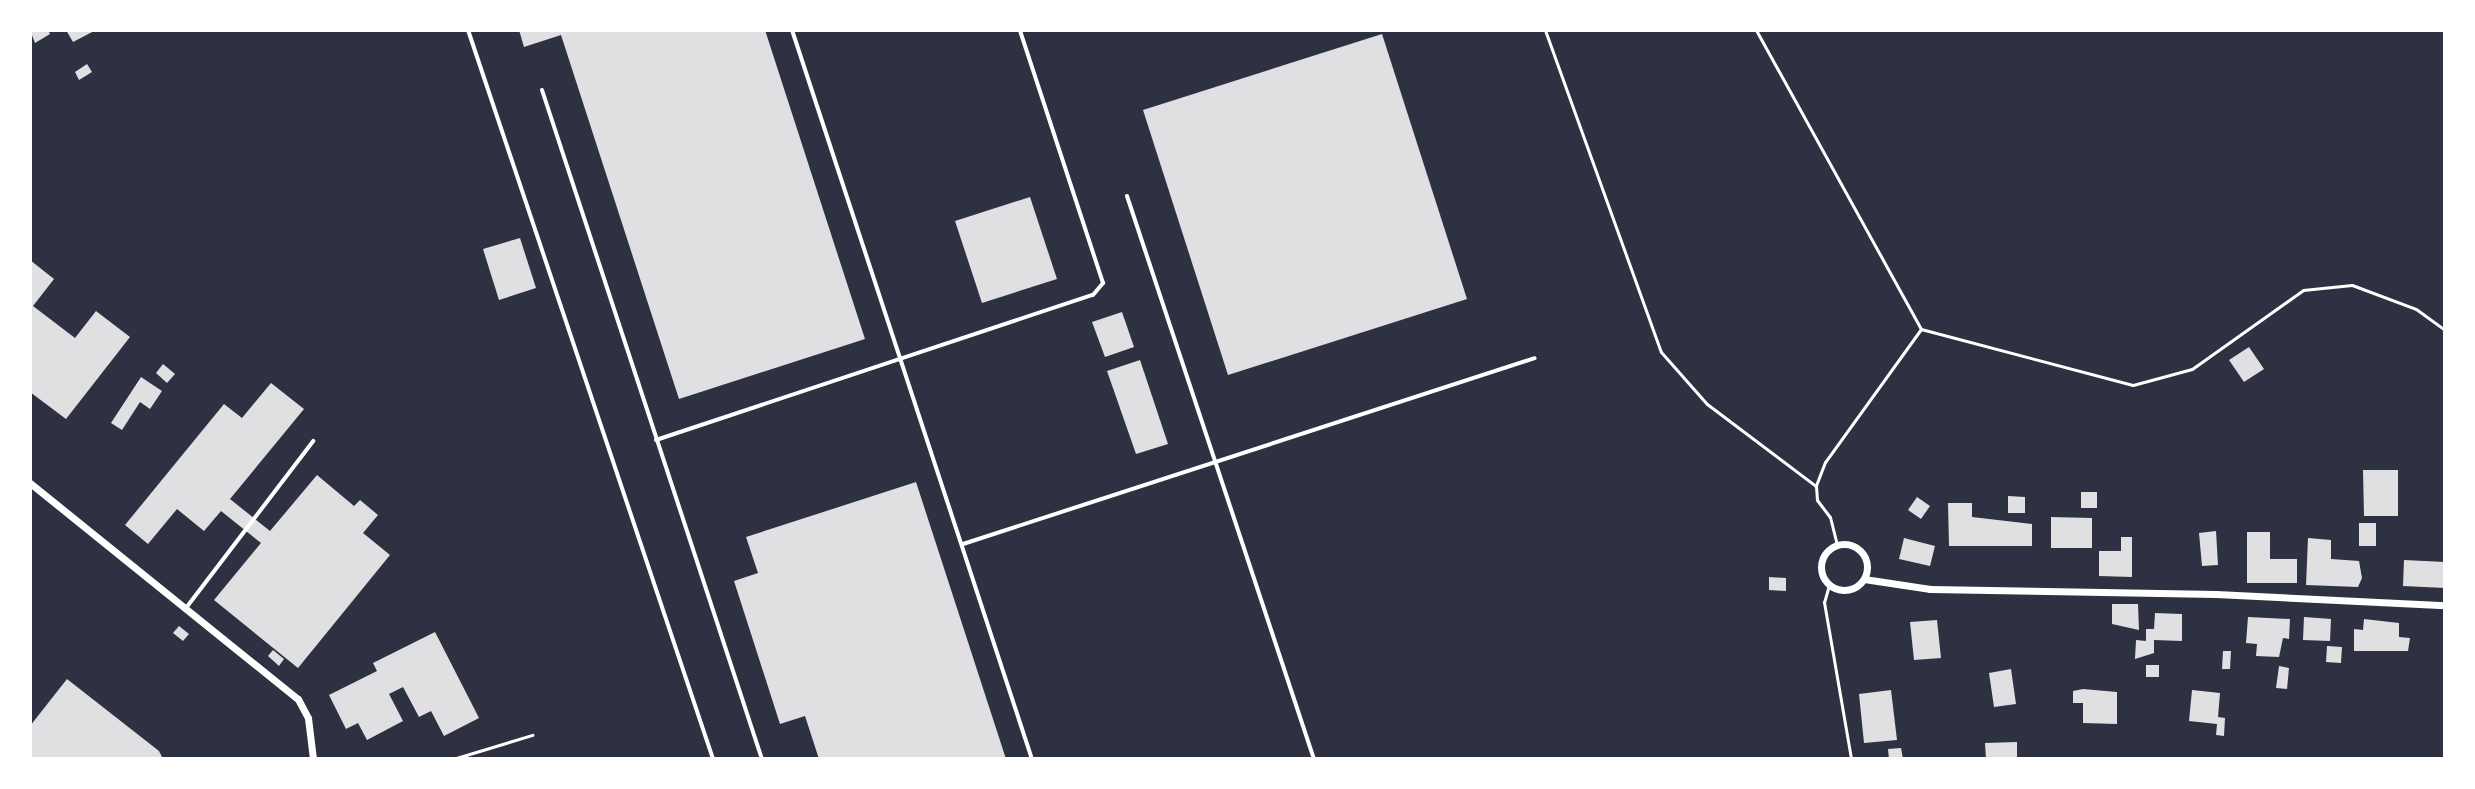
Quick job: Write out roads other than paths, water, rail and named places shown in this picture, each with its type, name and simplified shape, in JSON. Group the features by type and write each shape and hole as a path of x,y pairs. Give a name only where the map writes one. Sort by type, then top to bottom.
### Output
{"street":[{"path":"30,483 298,699 313,738 313,759"},
{"path":"1864,579 1863,552 1837,545 1823,558 1823,577 1829,585 1848,590 1864,579 1930,589 2216,594 2445,605"}],"lane":[{"path":"468,30 713,759"},
{"path":"792,30 1032,759"},
{"path":"656,440 1079,304 1103,283 1020,30"},
{"path":"542,90 762,759"},
{"path":"1127,196 1219,464 1314,759"},
{"path":"963,544 1219,464 1535,358"},
{"path":"186,608 313,441"}]}
